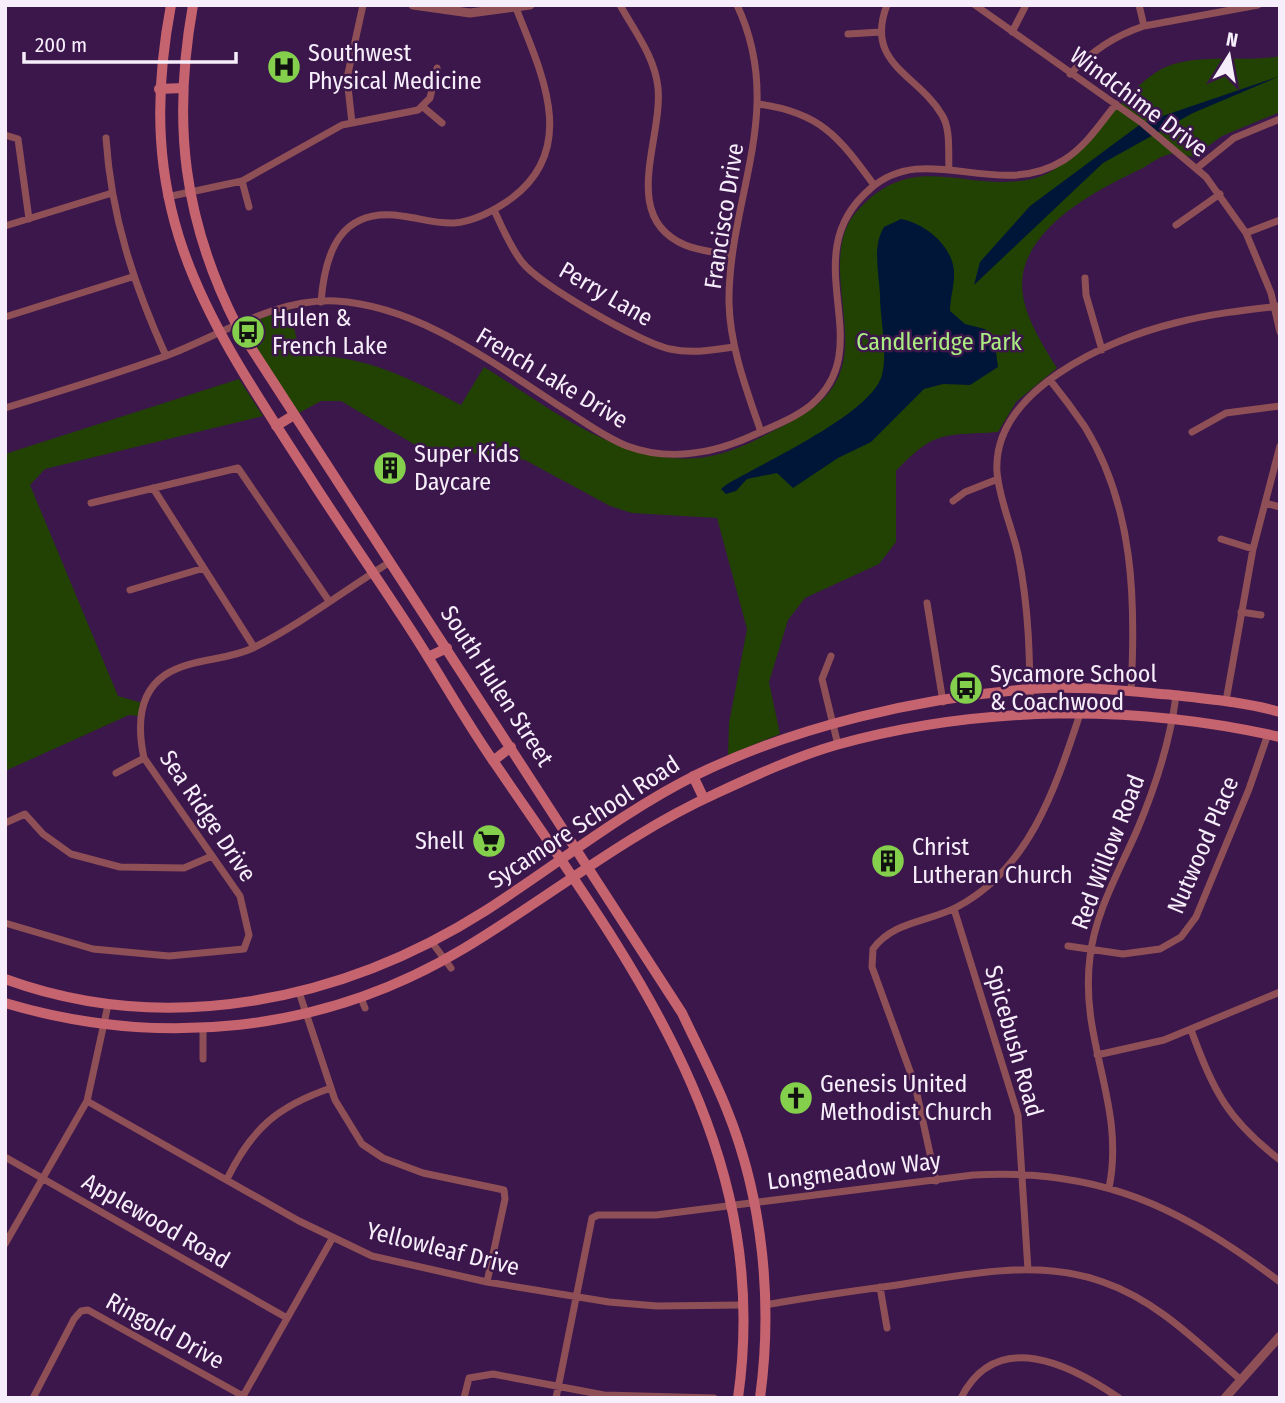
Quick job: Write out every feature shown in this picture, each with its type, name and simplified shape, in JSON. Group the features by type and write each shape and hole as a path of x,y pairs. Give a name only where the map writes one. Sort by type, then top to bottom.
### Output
{"main road":[{"name":"South Hulen Street","path":"171,5 159,89 167,197 187,267 220,335 276,426 493,761 562,859 664,1023 706,1118 733,1205 742,1305 738,1398"},
{"name":"South Hulen Street","path":"193,5 181,121 188,193 195,225 212,271 237,326 682,1013 727,1110 754,1204 765,1305 760,1398"},
{"path":"159,89 183,88"},
{"path":"276,426 294,415"},
{"path":"428,657 447,648"},
{"name":"Sycamore School Road","path":"5,979 61,996 108,1005 152,1009 259,1002 361,973 431,941 480,914 643,804 693,776 779,741 832,725 943,702 1030,689 1131,691 1226,701 1280,712"},
{"name":"Sycamore School Road","path":"5,1003 105,1025 203,1029 363,1003 444,959 573,876 704,799 795,759 838,745 989,716 1030,713 1173,719 1280,737"},
{"path":"493,761 511,747"},
{"path":"693,776 704,799"},
{"path":"664,1023 682,1013"}],"street":[{"path":"352,123 347,78 363,5"},
{"path":"413,5 449,12 530,5"},
{"path":"620,5 649,55 657,79 658,114 646,198 652,212 672,237 685,245 732,256"},
{"name":"Francisco Drive","path":"737,5 752,49 758,104 754,153 732,256 729,302 734,347 761,432"},
{"path":"887,5 881,32 883,47 897,69 928,96 943,115 949,169"},
{"name":"Windchime Drive","path":"975,5 1116,104 1196,168 1220,194 1246,233 1271,292 1280,332"},
{"path":"1012,32 1026,5"},
{"path":"1139,5 1144,26"},
{"path":"1070,74 1097,48 1144,26 1258,5"},
{"path":"321,302 323,276 330,250 336,239 356,222 384,214 455,223 494,210 527,184 540,167 550,138 549,101 541,72 516,8"},
{"path":"848,33 881,32"},
{"path":"167,197 242,181 327,132 352,123 413,112 423,107 430,98 437,68"},
{"path":"758,104 808,116 830,130 874,185"},
{"name":"French Lake Drive","path":"5,408 166,356 293,304 348,303 421,324 468,349 626,446 659,453 699,453 728,447 811,405 824,392 838,368 839,333 834,251 839,229 848,212 874,185 912,170 949,169 999,177 1031,174 1078,150 1116,104"},
{"path":"423,107 442,123"},
{"path":"1196,168 1234,138 1280,119"},
{"path":"5,135 18,139 29,219"},
{"path":"106,138 112,193 132,276 166,356"},
{"path":"242,181 249,207"},
{"path":"5,226 112,193"},
{"path":"1176,225 1220,194"},
{"name":"Perry Lane","path":"494,210 510,244 528,268 629,333 670,349 706,351 734,347"},
{"path":"1246,233 1280,220"},
{"path":"5,317 132,276"},
{"path":"1085,278 1086,295 1102,350"},
{"path":"1030,713 1026,596 998,479 998,456 1006,427 1017,409 1050,380 1102,350 1172,323 1276,307"},
{"path":"1050,380 1085,429 1121,514 1133,585 1131,691"},
{"path":"1192,432 1226,413 1280,406"},
{"path":"1226,701 1253,549 1280,446"},
{"path":"91,503 238,468 329,601"},
{"path":"953,501 965,492 998,479"},
{"path":"153,488 254,648"},
{"path":"1265,503 1280,507"},
{"path":"1221,539 1253,549"},
{"name":"Sea Ridge Drive","path":"5,923 93,948 169,956 240,951 247,946 249,935 240,896 144,758 138,731 143,707 165,675 190,664 254,648 390,562"},
{"path":"130,590 204,568"},
{"path":"927,603 943,702"},
{"path":"1241,612 1262,615"},
{"path":"831,656 822,679 838,745"},
{"name":"Red Willow Road","path":"1109,1188 1114,1132 1087,1003 1091,950 1108,897 1156,784 1173,719 1176,696"},
{"path":"936,1181 915,1085 872,967 872,957 881,938 891,931 954,909 983,890 1017,856 1053,791 1080,714"},
{"name":"Nutwood Place","path":"1068,946 1123,954 1160,949 1181,937 1191,926 1250,789 1268,734"},
{"path":"116,773 144,758"},
{"path":"5,823 25,814 43,834 71,854 120,867 184,868 212,856"},
{"name":"Spicebush Road","path":"954,909 1018,1115 1024,1174 1028,1270"},
{"path":"431,941 452,968"},
{"path":"299,992 331,1088 353,1133 372,1152 423,1173 499,1186 504,1190 505,1199 487,1282"},
{"path":"1097,1055 1164,1040 1280,992"},
{"path":"5,1244 87,1101 108,1005"},
{"path":"203,1029 203,1059"},
{"path":"1191,1030 1210,1080 1224,1105 1250,1136 1280,1160"},
{"path":"227,1179 235,1162 270,1118 297,1100 331,1088"},
{"name":"Yellowleaf Drive","path":"87,1101 332,1239 372,1256 487,1282 576,1297 657,1306 742,1305"},
{"name":"Applewood Road","path":"5,1157 288,1318"},
{"name":"Longmeadow Way","path":"556,1398 594,1216 656,1215 973,1175 1024,1174 1109,1188 1179,1214 1232,1245 1280,1282"},
{"path":"242,1397 332,1239"},
{"path":"765,1305 974,1274 1028,1270 1068,1274 1102,1282 1144,1301 1172,1320 1241,1380"},
{"path":"880,1287 887,1328"},
{"name":"Ringold Drive","path":"33,1398 74,1319 81,1311 88,1310 242,1397"},
{"path":"1226,1398 1280,1336"},
{"path":"961,1398 968,1384 990,1366 1023,1356 1074,1371 1119,1398"},
{"path":"464,1398 469,1378 493,1374 614,1396 714,1398"}],"green space":[{"name":"Candleridge Park","path":"1280,56 1280,112 1222,136 1193,157 1174,154 1160,158 1090,196 1042,235 1031,251 1024,269 1023,295 1031,321 1057,368 1016,402 998,432 942,437 921,448 896,471 896,542 879,564 805,598 788,620 769,682 780,734 728,755 729,723 747,629 717,518 632,513 610,506 525,460 417,446 341,401 321,401 299,413 245,331 247,324 289,308 301,356 344,359 384,369 461,405 484,367 571,422 634,451 667,458 701,458 735,449 807,413 833,387 839,376 845,349 840,276 842,240 848,224 858,210 879,191 899,181 920,177 1007,182 1032,179 1048,173 1064,162 1140,85 1169,66 1199,60"},
{"path":"239,379 263,416 45,469 30,485 118,696 142,703 138,716 129,715 5,771 5,454"}],"water":[{"path":"1280,76 1193,113 1103,163 974,285 980,262 1030,206 1142,123"},
{"path":"901,219 927,230 948,252 954,271 950,311 965,324 985,329 995,345 998,367 970,385 943,384 924,389 871,442 838,458 793,488 777,473 747,479 736,491 726,494 721,489 726,485 813,437 858,406 874,390 884,366 878,243 884,227"}],"place":[{"name":"Southwest Physical Medicine","path":"284,67"},
{"name":"Hulen & French Lake","path":"248,332"},
{"name":"Super Kids Daycare","path":"390,468"},
{"name":"Sycamore School & Coachwood","path":"966,688"},
{"name":"Shell","path":"489,841"},
{"name":"Christ Lutheran Church","path":"888,861"},
{"name":"Genesis United Methodist Church","path":"796,1098"}]}
